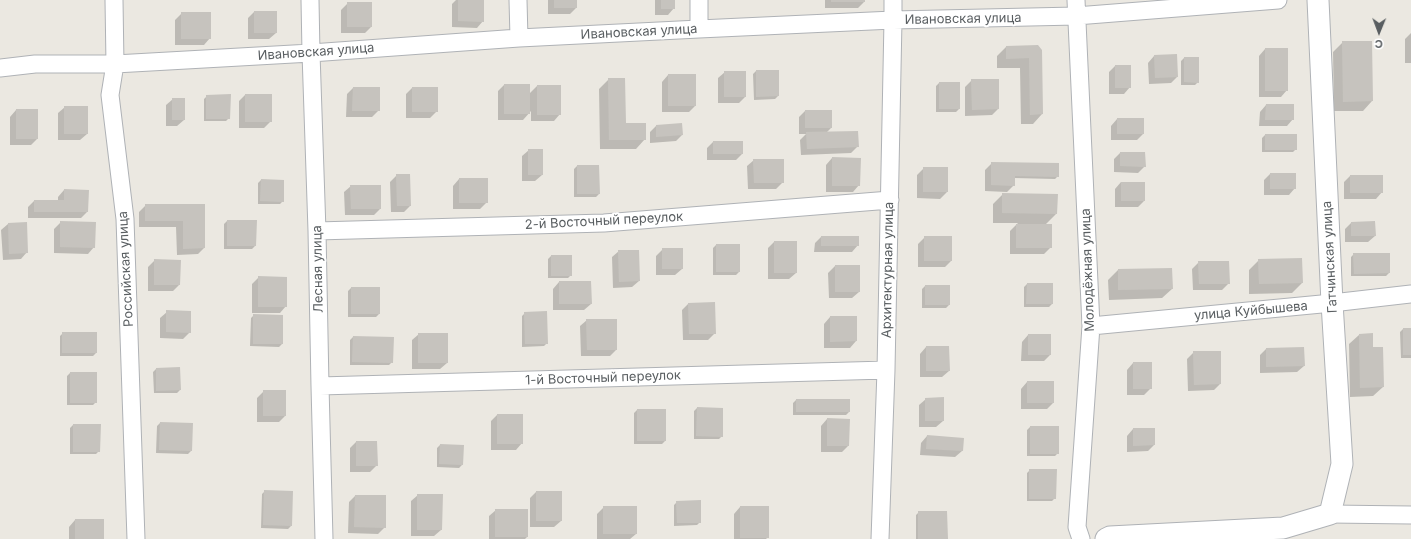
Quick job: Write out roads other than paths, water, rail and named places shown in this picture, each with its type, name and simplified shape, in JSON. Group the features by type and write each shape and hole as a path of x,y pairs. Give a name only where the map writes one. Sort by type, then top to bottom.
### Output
{"street":[{"name":"Российская улица","path":"114,0 115,64 110,95 125,219 136,539"},
{"name":"Лесная улица","path":"310,0 324,539"},
{"path":"518,0 519,38"},
{"path":"698,0 699,29"},
{"name":"Архитектурная улица","path":"880,539 890,200 892,0"},
{"name":"Ивановская улица","path":"0,68 35,64 115,64 311,53 519,38 893,20 1076,8 1278,0"},
{"name":"Гатчинская улица","path":"1318,0 1332,303 1342,464 1330,514"},
{"name":"Молодёжная улица","path":"1076,8 1091,326 1077,527 1081,539"},
{"name":"2-й Восточный переулок","path":"317,231 604,223 890,200"},
{"name":"улица Куйбышева","path":"1091,326 1411,294"},
{"name":"1-й Восточный переулок","path":"320,386 886,370"},
{"path":"1106,539 1110,537 1283,528 1330,514 1411,515"}]}
